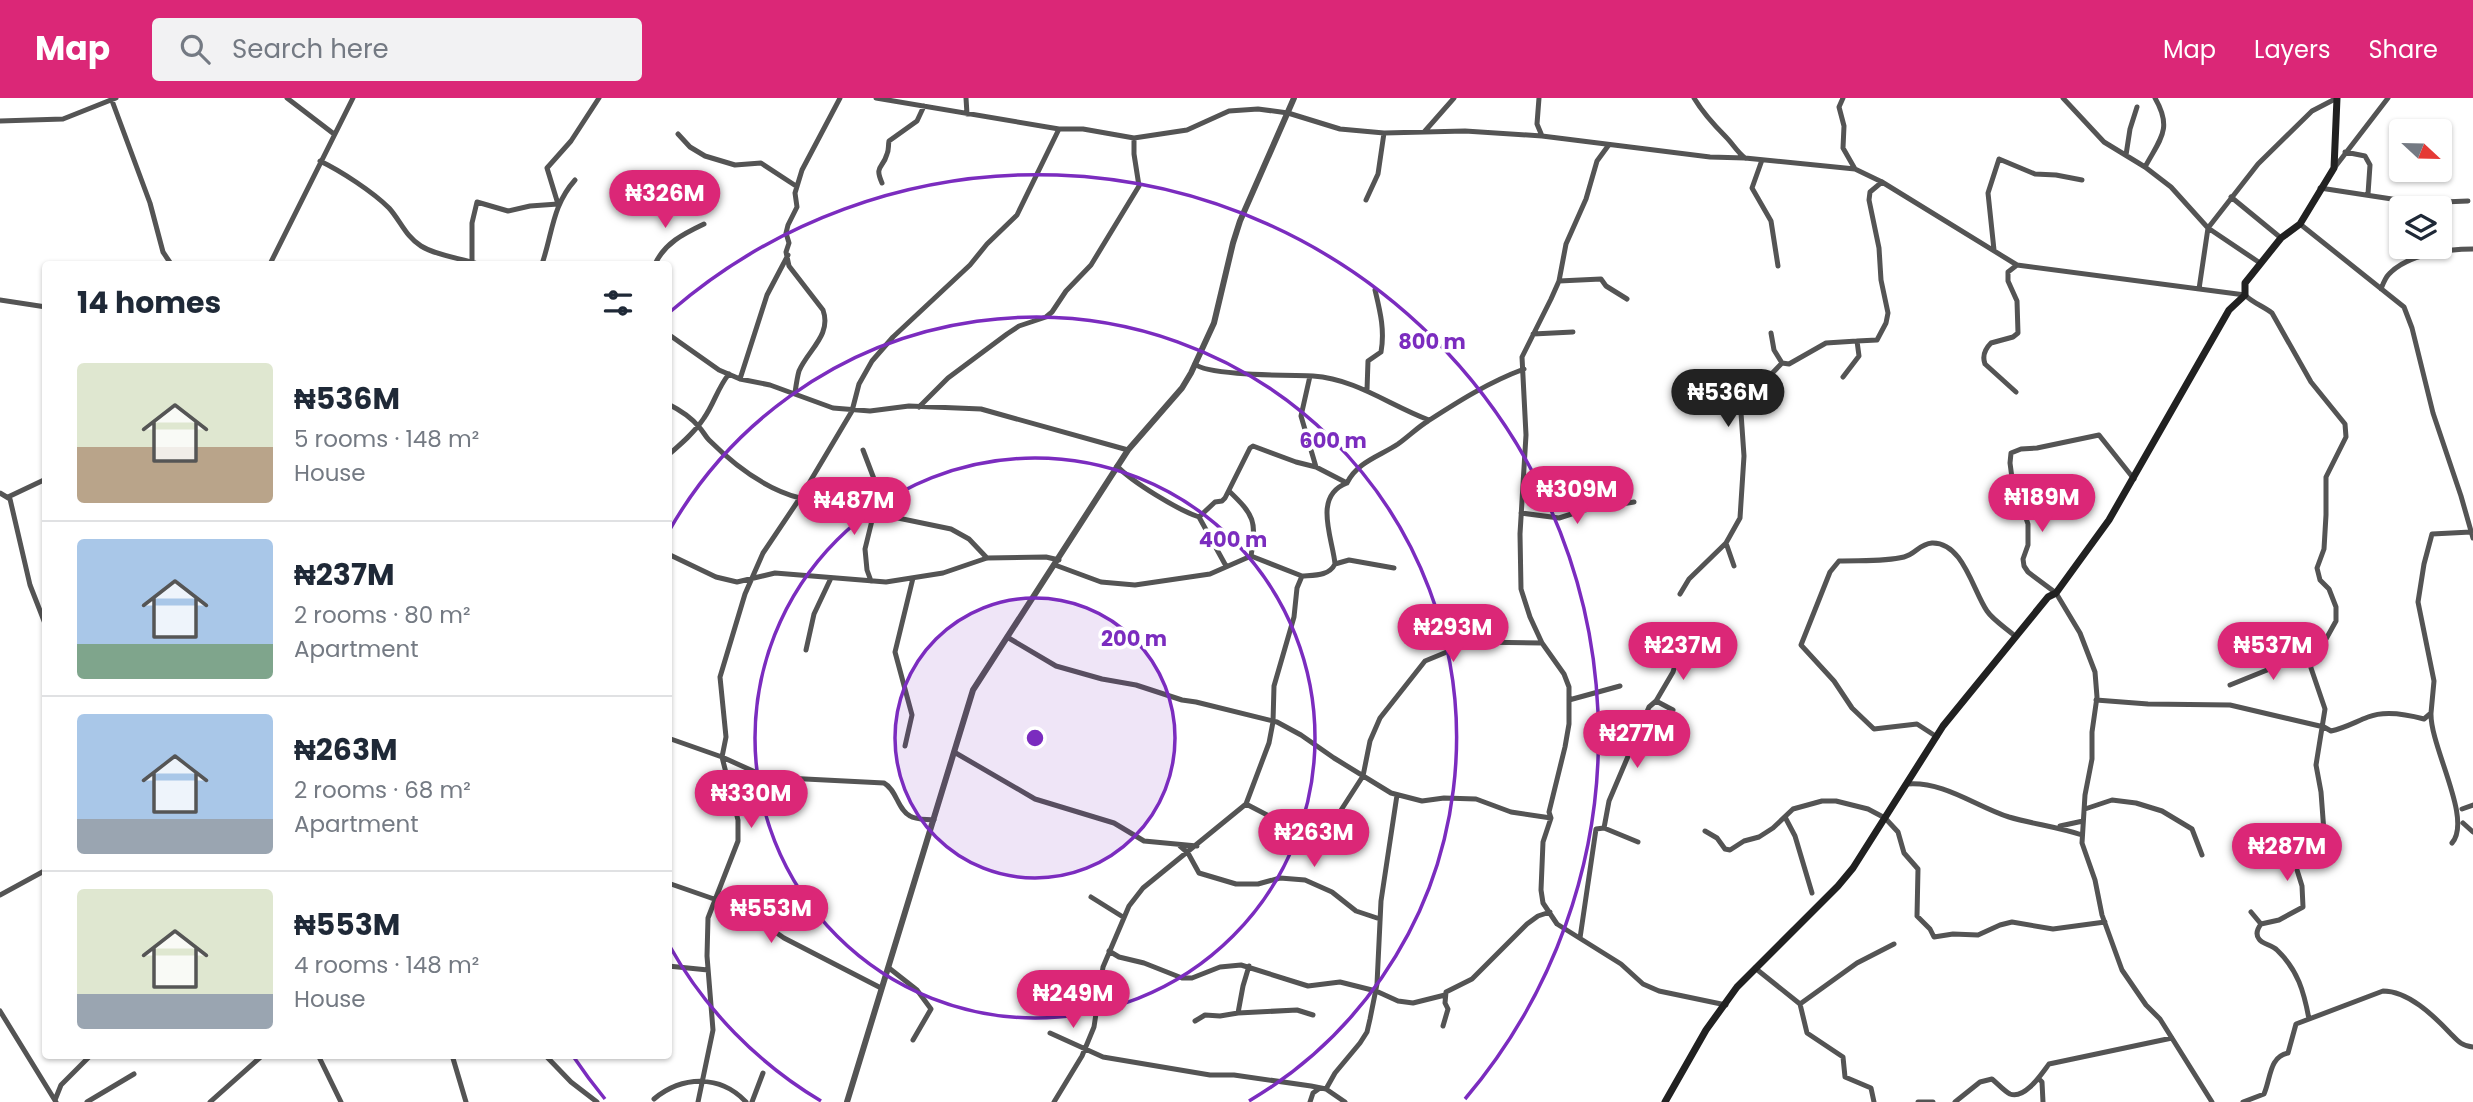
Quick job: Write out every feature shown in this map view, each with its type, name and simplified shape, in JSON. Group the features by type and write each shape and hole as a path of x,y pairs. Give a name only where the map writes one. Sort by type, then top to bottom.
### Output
{"main road":[{"path":"1665,1102 1706,1030 1737,987 1853,868 1960,703 2048,597 2056,593 2097,538 2134,479 2229,310 2245,296 2245,283 2281,238 2300,224 2334,168 2337,98"}],"street":[{"path":"287,98 334,134"},
{"path":"271,261 353,98"},
{"path":"558,204 547,168 572,141 599,98"},
{"path":"740,379 759,318 786,265 789,243 786,233 797,207 796,186 840,98"},
{"path":"876,98 1059,129 1083,129 1134,138 1186,130 1229,111 1246,108 1288,113 1340,129 1384,133 1425,131 1542,135 1710,158 1745,158 1855,169 1882,182 2017,265 2245,296 2272,313 2311,382 2345,424 2346,437 2326,477 2324,549 2317,568 2320,580 2329,589 2336,607 2336,621 2321,648 2310,659 2277,666 2230,685"},
{"path":"966,98 967,114"},
{"path":"847,1102 973,690 1128,450 1182,388 1214,323 1240,221 1294,98"},
{"path":"1425,131 1454,98"},
{"path":"1539,98 1537,124 1542,135"},
{"path":"1694,98 1734,149 1745,158"},
{"path":"1843,98 1839,107 1844,126 1843,148 1855,169"},
{"path":"2063,98 2104,142 2145,167 2171,187 2208,228 2260,263"},
{"path":"2145,167 2165,126 2161,108 2155,98"},
{"path":"2200,289 2208,228 2258,164 2312,111 2337,98"},
{"path":"2334,168 2388,98"},
{"path":"0,121 63,119 113,99 150,203 163,252 170,261"},
{"path":"882,183 878,175 879,167 887,155 889,141 917,121 924,106"},
{"path":"2126,155 2137,107"},
{"path":"698,1102 713,1030 707,925 714,899 738,841 738,820 722,757 726,737 720,691 722,663 744,594 763,553 801,497 852,411 859,384 872,361 1017,215 1059,129"},
{"path":"1366,200 1378,174 1384,133"},
{"path":"678,134 690,147 705,156 735,165 761,163 796,186"},
{"path":"918,407 948,378 1007,334 1019,326 1046,317 1091,265 1139,186 1134,138"},
{"path":"1608,146 1597,161 1586,200 1566,244 1559,281 1522,357 1526,435 1521,513 1521,589 1542,643 1564,674 1569,687 1565,747 1549,812 1551,818 1544,842 1541,890 1543,903 1557,924 1621,964 1643,984 1659,991 1726,1005"},
{"path":"2345,152 2365,156 2370,165 2368,194"},
{"path":"1994,250 1989,193 1999,159 2035,174 2082,180"},
{"path":"1762,160 1752,188 1771,221 1778,266"},
{"path":"320,161 381,201 413,240 422,246 469,261"},
{"path":"543,261 558,204 575,180"},
{"path":"1782,363 1790,364 1826,343 1877,340 1888,313 1869,200 1870,192 1882,182"},
{"path":"2320,188 2418,203 2468,201"},
{"path":"2231,197 2281,238"},
{"path":"475,261 472,223 477,202 508,211 558,204"},
{"path":"657,261 670,243 704,224"},
{"path":"2300,224 2404,307 2436,424 2472,535 2432,534 2418,602 2434,681 2432,723 2462,809 2463,823 2458,839 2452,843"},
{"path":"2381,289 2387,275 2412,260 2448,251 2473,249"},
{"path":"786,265 823,310 826,319 824,331 800,368 795,393"},
{"path":"2016,392 1985,364 1983,359 1984,352 1991,343 2013,337 2020,330 2017,301 2008,281 2008,272 2017,265"},
{"path":"1559,281 1601,279 1606,286 1627,299"},
{"path":"1367,390 1368,361 1381,352 1382,343 1383,323 1375,290"},
{"path":"0,300 42,306"},
{"path":"1533,334 1573,332"},
{"path":"1771,333 1774,350 1782,363"},
{"path":"672,337 707,362 740,379 757,381 833,408 852,411 909,406 981,409 1128,450"},
{"path":"1843,377 1859,356 1857,341"},
{"path":"1680,594 1689,579 1726,543 1740,518 1744,456 1741,413 1757,389 1782,363"},
{"path":"1195,364 1208,371 1340,380 1429,420"},
{"path":"672,556 725,580 737,582 775,573 886,582 943,573 988,558 1046,557 1101,582 1135,585 1210,574 1251,555 1302,576 1326,574 1332,571 1335,564 1327,511 1339,486 1347,483 1351,475 1367,461 1395,446 1474,391 1524,369"},
{"path":"672,451 698,425 712,405 721,383 729,374"},
{"path":"1310,376 1301,416 1316,467"},
{"path":"672,406 698,425 707,439 779,493 960,533 988,558"},
{"path":"2134,479 2099,435 2011,453 2012,478 2028,524 2024,566 2056,593 2080,634 2095,672 2092,758 2085,795 2082,835 2084,853 2095,880 2105,922 2122,970 2146,1005 2160,1019 2212,1102"},
{"path":"1199,517 1215,502 1222,501 1253,446 1316,467 1347,483"},
{"path":"863,450 879,492 865,549 871,581"},
{"path":"1117,466 1137,483 1199,517 1226,566"},
{"path":"8,497 42,481"},
{"path":"1229,491 1250,512 1255,532 1251,555"},
{"path":"0,493 8,497 24,552 30,585 42,616"},
{"path":"1521,513 1559,518 1584,510 1634,502"},
{"path":"1726,543 1734,566"},
{"path":"1937,737 1917,724 1874,729 1852,708 1834,681 1801,645 1830,572 1839,561 1900,558 1914,553 1921,545 1931,543 1945,546 1974,582 1985,609 2015,636"},
{"path":"1335,564 1349,560 1394,568"},
{"path":"1054,1102 1085,1050 1094,1027 1101,974 1123,917 1135,895 1246,804 1269,743 1273,722 1274,686 1294,617 1297,588 1302,576"},
{"path":"806,650 814,614 831,578"},
{"path":"905,746 912,715 895,652 913,578"},
{"path":"1007,637 1056,666 1076,673 1136,685 1182,700 1273,722 1301,735 1394,795 1422,801 1444,798 1476,799 1511,812 1551,818"},
{"path":"1246,804 1304,834 1319,830 1334,821 1363,776 1370,741 1380,718 1425,661 1471,642 1542,643"},
{"path":"1604,828 1609,801 1649,707 1656,701 1673,673 1680,649"},
{"path":"2309,1019 2298,977 2286,959 2271,944 2258,939 2257,930 2261,924 2279,919 2303,907 2302,886 2288,841 2324,832 2316,765 2325,709 2310,659"},
{"path":"1569,700 1620,686"},
{"path":"2096,700 2230,705 2324,727 2331,731 2369,716 2386,713 2424,719 2431,713"},
{"path":"1656,701 1673,710"},
{"path":"672,739 722,757 766,777 884,783 890,787 912,818 934,820"},
{"path":"954,752 1035,799 1114,823 1144,841 1197,846"},
{"path":"1907,784 1918,783 1946,789 1983,808 2082,835"},
{"path":"1310,1102 1313,1093 1323,1088 1367,1032 1376,991 1380,919 1394,795"},
{"path":"1705,831 1717,838 1725,849 1730,850 1773,828 1793,809 1836,800 1868,809 1885,818 1898,832 1903,853 1918,869 1917,916 1934,937 1953,934 1978,935 2012,922 2053,929 2105,922"},
{"path":"2085,809 2112,800 2136,803 2162,811 2192,829 2202,855"},
{"path":"2462,809 2473,805"},
{"path":"1785,817 1795,836 1812,893"},
{"path":"2057,827 2083,821"},
{"path":"2463,823 2473,832"},
{"path":"1580,938 1596,829 1604,828 1638,842"},
{"path":"1179,846 1188,853 1199,873 1236,884 1258,884 1280,878 1305,880 1332,892 1356,911 1380,919"},
{"path":"0,895 42,872"},
{"path":"672,884 714,899 758,919 784,938 881,988"},
{"path":"1091,897 1123,917"},
{"path":"1109,951 1119,957 1144,963 1182,978 1192,978 1220,967 1249,966 1308,986 1340,982 1376,991 1398,1001 1413,1003 1445,995 1457,985 1472,979 1527,924 1550,912"},
{"path":"2251,912 2261,924"},
{"path":"1800,1004 1857,963 1895,944"},
{"path":"672,966 708,970"},
{"path":"1238,1013 1249,966"},
{"path":"888,968 917,990 931,1009 913,1040"},
{"path":"1755,968 1800,1004 1807,1033 1843,1057 1845,1077 1871,1088 1874,1102"},
{"path":"2243,1102 2264,1094 2274,1060 2281,1054 2288,1053 2296,1024 2383,991 2394,991 2425,1010 2457,1041 2473,1047"},
{"path":"1443,1026 1448,1009 1445,995"},
{"path":"1195,1021 1205,1015 1238,1013 1297,1010 1313,1014"},
{"path":"0,1011 55,1101"},
{"path":"1050,1033 1103,1056 1170,1069 1323,1088 1345,1102"},
{"path":"1955,1102 1980,1082 1992,1079 2009,1094 2017,1094 2039,1079 2049,1064 2172,1038"},
{"path":"55,1101 61,1085 87,1059"},
{"path":"210,1102 258,1059"},
{"path":"320,1059 341,1102"},
{"path":"453,1059 466,1102"},
{"path":"549,1059 570,1082 597,1102"},
{"path":"752,1102 763,1073"},
{"path":"87,1102 134,1074"},
{"path":"2039,1079 2042,1082 2043,1102"},
{"path":"654,1099 668,1087 703,1081 725,1086 746,1102"},
{"path":"1309,1086 1313,1093"},
{"path":"1918,1102 1933,1102"}]}
